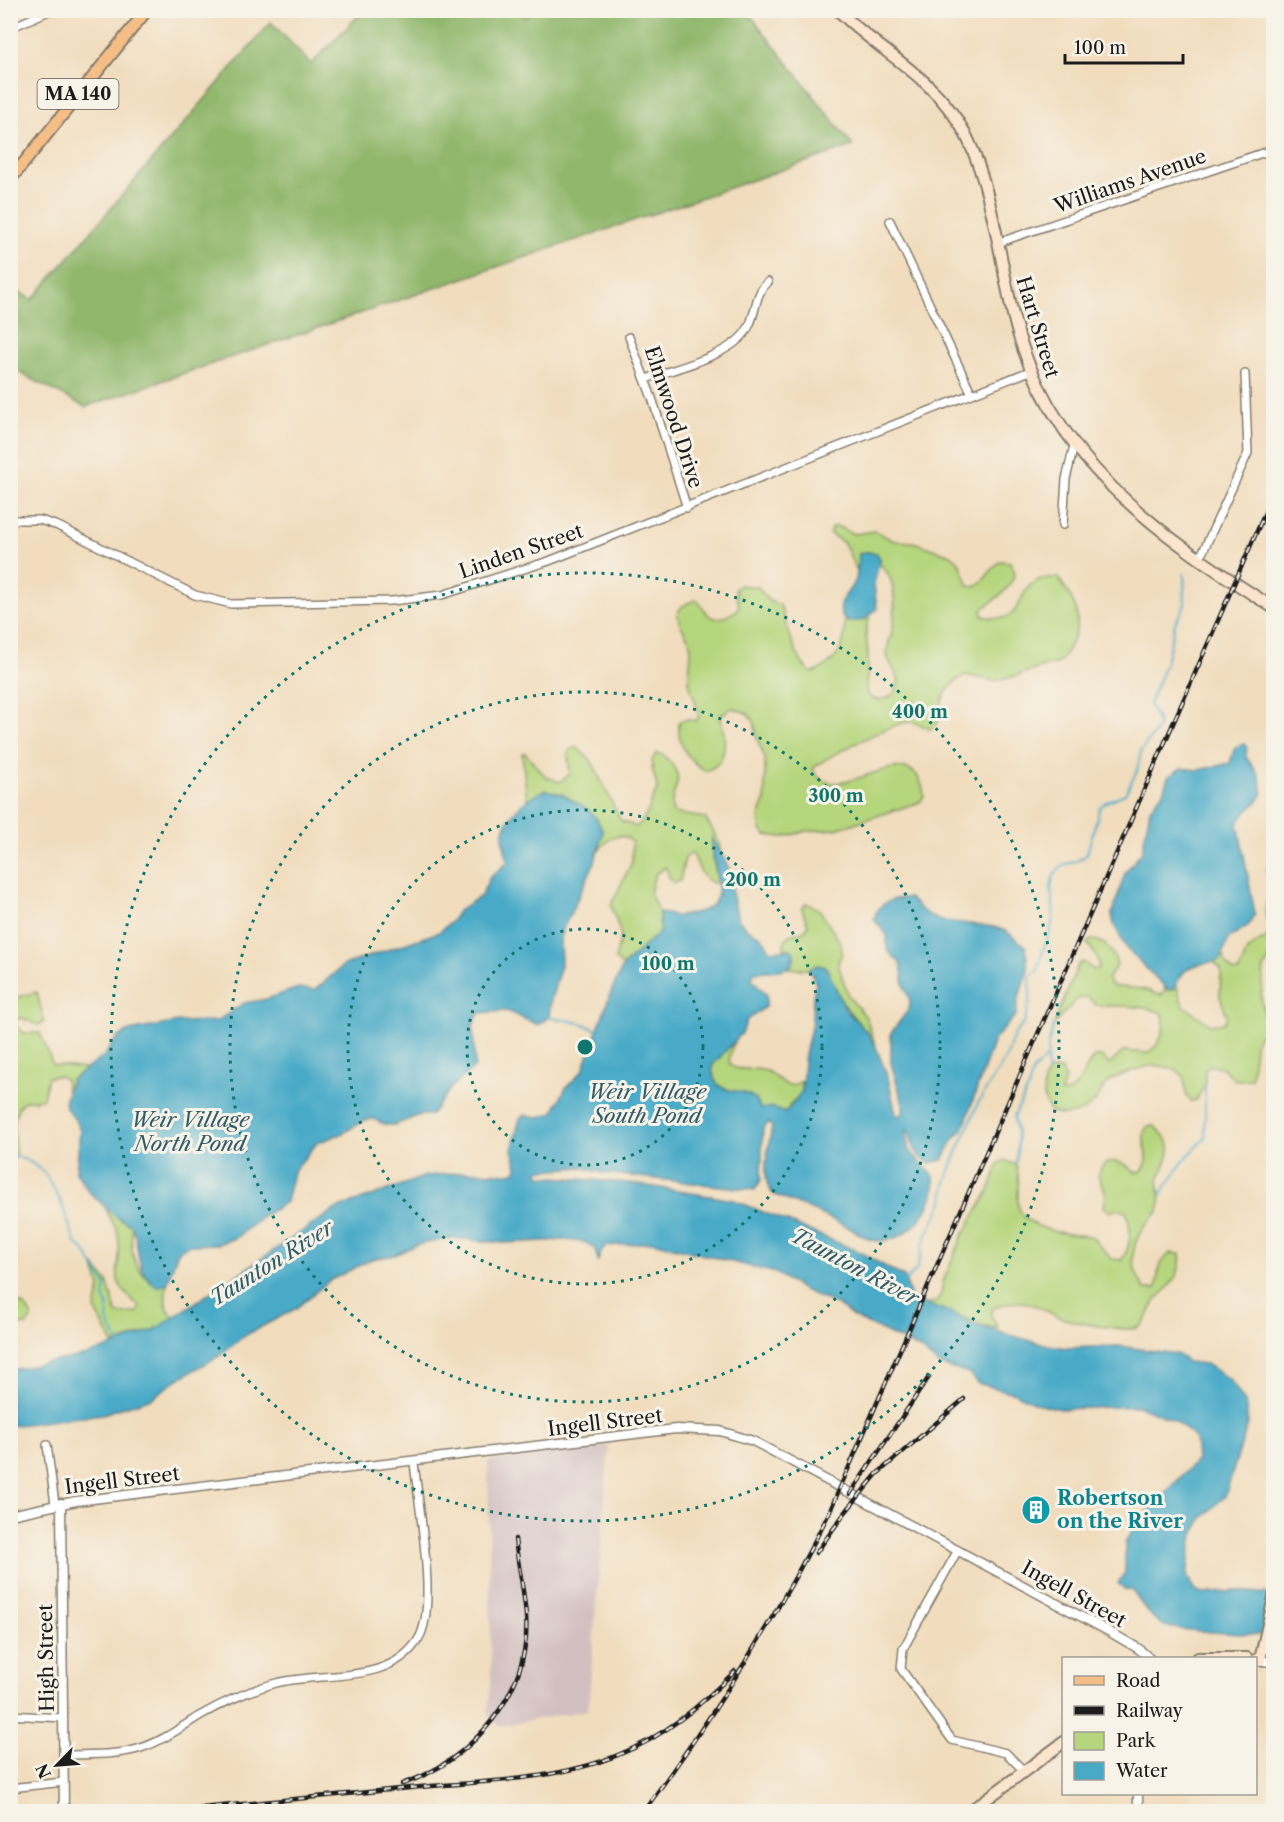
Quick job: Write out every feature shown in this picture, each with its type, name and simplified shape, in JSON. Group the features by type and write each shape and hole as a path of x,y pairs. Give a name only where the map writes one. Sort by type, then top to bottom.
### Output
{"main road":[{"name":"MA 140","path":"10,180 147,10"},
{"name":"Hart Street","path":"838,10 860,33 920,75 957,118 976,159 1017,333 1030,371 1048,408 1074,446 1130,504 1200,558 1274,608"},
{"path":"1258,1660 1274,1597"},
{"path":"969,1812 1062,1743"}],"street":[{"path":"10,28 51,10"},
{"name":"Williams Avenue","path":"997,243 1274,149"},
{"path":"890,221 972,394"},
{"path":"646,379 734,344 749,326 758,294 768,282"},
{"name":"Elmwood Drive","path":"629,337 646,379 687,508"},
{"name":"Linden Street","path":"10,520 40,520 58,526 201,597 231,604 268,606 407,600 442,595 549,561 1030,371"},
{"path":"1200,558 1248,453 1245,374"},
{"path":"1063,525 1066,479 1074,446"},
{"name":"Ingell Street","path":"10,1515 58,1504 676,1429 720,1431 753,1441 1110,1632 1139,1649 1147,1657"},
{"path":"47,1445 58,1504"},
{"path":"63,1755 107,1754 139,1749 170,1735 221,1704 263,1687 302,1678 366,1672 402,1657 419,1638 428,1607 414,1462"},
{"name":"High Street","path":"58,1504 64,1812"},
{"path":"958,1550 903,1649 901,1669 952,1740 1006,1753 1024,1771"},
{"path":"1258,1660 1274,1663"},
{"path":"10,1715 63,1718"},
{"path":"10,1788 64,1782"},
{"path":"1138,1795 1138,1812"}],"shaded area":[{"path":"609,1445 588,1710 499,1726 488,1715 491,1680 488,1461"}],"green space":[{"path":"518,10 525,17 536,10 747,11 853,146 85,407 11,368 11,287 32,300 271,22 311,64 363,11"},
{"path":"836,526 854,534 875,531 894,541 913,542 951,555 959,562 969,586 975,587 979,584 1000,561 1010,562 1015,573 1012,580 1006,590 982,610 983,616 999,618 1010,615 1031,584 1042,579 1058,578 1073,600 1076,610 1076,629 1068,650 1060,662 993,681 966,675 953,683 945,694 938,723 930,729 914,722 900,724 843,750 813,769 824,780 838,783 891,768 906,768 918,776 924,796 920,802 836,829 807,831 784,837 765,835 761,830 759,818 765,800 765,758 757,739 754,721 747,713 732,708 720,716 724,732 722,756 719,762 705,771 688,756 681,744 679,721 687,719 695,721 699,717 689,681 690,643 678,620 678,614 686,604 696,600 709,616 723,617 734,612 739,606 735,589 740,585 758,587 769,601 780,605 797,653 807,669 813,673 829,663 839,652 844,637 844,618 848,622 870,616 866,634 867,694 877,700 888,698 898,685 897,675 887,653 893,627 893,587 886,571 880,565 880,559 873,553 859,554 858,573 844,543 830,534 831,528"},
{"path":"576,747 591,760 621,821 637,827 648,812 657,791 652,762 657,753 663,755 678,777 672,801 674,813 705,818 718,839 721,855 712,838 711,850 718,884 707,880 692,853 685,858 680,881 674,883 670,879 666,867 655,874 650,893 659,913 660,931 623,966 615,960 621,935 611,905 632,862 632,842 618,836 609,840 598,852 601,845 588,809 537,794 527,799 522,753 525,753 546,777 560,782 570,774 568,754"},
{"path":"1270,864 1273,864 1273,953 1264,968 1261,998 1267,1023 1265,1032 1256,1039 1251,1079 1235,1080 1222,1067 1209,1066 1205,1070 1205,1085 1196,1100 1191,1101 1186,1095 1184,1076 1169,1067 1146,1067 1109,1081 1095,1102 1084,1110 1063,1115 1050,1111 1045,1101 1043,1084 1050,1070 1062,1070 1065,1079 1061,1093 1067,1092 1072,1090 1080,1080 1094,1057 1103,1057 1109,1065 1124,1051 1148,1053 1159,1041 1163,1031 1163,1014 1157,1011 1140,1007 1096,1005 1088,997 1077,999 1054,1024 1078,965 1083,962 1094,970 1099,968 1097,957 1087,943 1096,940 1104,944 1114,956 1117,966 1107,979 1111,985 1138,988 1162,995 1165,988 1174,989 1176,984 1183,1005 1210,1025 1224,1023 1227,1016 1220,997 1221,969 1214,962 1224,955 1226,964 1234,972 1239,971 1249,948 1268,935 1270,929 1265,912 1271,883 1266,871"},
{"path":"806,903 819,909 841,944 842,953 838,963 843,980 849,997 866,1017 876,1047 837,993 829,971 787,968 795,959 791,949 784,949 784,943 787,937 805,930 808,925 802,909"},
{"path":"37,992 44,1022 38,1025 22,1018 12,1023 24,1033 40,1033 53,1065 86,1069 71,1080 66,1089 65,1080 60,1076 48,1077 43,1098 27,1100 20,1105 14,1127 16,1157 11,1162 11,999"},
{"path":"735,1042 729,1062 732,1066 766,1071 786,1084 791,1085 801,1081 802,1094 791,1103 787,1111 761,1109 750,1095 723,1088 718,1084 712,1066 714,1061"},
{"path":"1148,1126 1154,1126 1162,1133 1167,1140 1169,1152 1159,1180 1160,1208 1138,1238 1133,1260 1137,1275 1145,1289 1156,1289 1159,1269 1163,1260 1171,1253 1180,1254 1180,1266 1175,1278 1156,1300 1142,1325 1124,1329 1089,1324 1062,1318 1032,1304 1019,1302 992,1309 991,1315 998,1329 927,1305 937,1301 941,1294 943,1282 962,1237 989,1191 999,1163 1005,1160 1016,1165 1019,1179 1018,1203 1027,1219 1047,1229 1091,1236 1112,1259 1121,1260 1129,1243 1128,1218 1126,1212 1118,1209 1110,1212 1104,1207 1106,1193 1098,1175 1109,1162 1119,1162 1134,1172 1141,1172 1147,1159 1144,1136"},
{"path":"106,1209 132,1226 134,1260 142,1273 157,1287 167,1284 167,1306 176,1317 154,1330 113,1344 95,1309 100,1287 93,1264 107,1281 117,1314 137,1313 140,1307 128,1296 118,1280 118,1235"},
{"path":"12,1300 29,1311 32,1318 27,1325 11,1326"}],"water":[{"path":"877,553 880,559 874,584 877,609 864,620 848,622 841,615 840,603 856,580 859,554"},
{"path":"1244,744 1247,747 1246,757 1259,775 1263,793 1238,824 1255,914 1249,925 1229,938 1220,960 1187,969 1174,989 1168,990 1126,948 1114,925 1112,914 1125,873 1142,851 1150,809 1163,792 1168,777 1181,768 1198,770 1230,763 1235,747"},
{"name":"Weir Village North Pond","path":"545,790 562,794 588,809 597,819 603,832 595,862 563,929 560,941 561,965 551,1000 549,1017 538,1025 507,1011 479,1013 473,1026 475,1067 451,1088 431,1115 420,1115 395,1125 386,1125 373,1119 365,1120 343,1133 317,1143 293,1172 286,1202 260,1218 237,1237 219,1244 190,1245 181,1249 177,1254 167,1284 157,1287 149,1280 141,1266 132,1226 115,1216 89,1192 76,1172 80,1130 66,1108 65,1099 71,1080 104,1056 117,1038 129,1031 178,1022 217,1021 244,1003 267,999 298,988 315,990 344,965 439,932 451,922 459,910 481,896 490,877 507,863 503,839 507,823 523,803"},
{"path":"712,837 733,876 732,893 738,919 747,929 761,936 771,951 791,949 794,953 792,965 781,970 754,972 752,979 767,995 766,1006 747,1020 742,1033 712,1066 717,1083 721,1087 753,1097 761,1109 772,1107 785,1113 802,1091 804,1060 812,1022 816,984 809,968 818,965 826,967 846,1010 868,1033 888,1078 896,1114 898,1116 903,1113 903,1104 891,1063 891,1033 909,1009 910,1000 904,985 901,964 887,950 887,935 874,919 882,905 909,898 924,912 938,920 994,927 1006,931 1026,947 1028,970 1018,1000 1016,1015 994,1040 963,1129 953,1140 943,1160 930,1163 921,1157 915,1150 908,1131 905,1131 909,1150 934,1176 934,1188 926,1212 908,1231 897,1237 885,1241 872,1240 829,1218 775,1195 767,1183 766,1174 772,1127 769,1123 763,1128 761,1180 755,1190 603,1173 582,1167 543,1170 539,1171 540,1176 630,1183 734,1200 858,1251 904,1277 911,1297 915,1301 954,1313 975,1325 1042,1344 1067,1348 1118,1346 1177,1354 1188,1362 1206,1364 1230,1380 1245,1402 1248,1424 1225,1496 1203,1517 1193,1534 1187,1575 1194,1590 1202,1594 1236,1591 1273,1594 1273,1635 1197,1631 1162,1625 1145,1609 1132,1590 1125,1589 1118,1583 1125,1573 1125,1543 1136,1524 1197,1460 1195,1438 1176,1421 1139,1406 1061,1409 1035,1403 1015,1393 977,1383 969,1373 939,1365 920,1349 853,1317 838,1305 803,1290 776,1273 653,1242 606,1246 598,1261 594,1247 584,1242 565,1240 504,1243 452,1238 416,1245 395,1255 372,1259 329,1281 295,1309 244,1336 221,1355 178,1379 152,1398 103,1414 11,1426 10,1370 91,1354 154,1330 336,1209 426,1176 465,1172 510,1173 516,1171 517,1166 512,1150 520,1118 524,1115 539,1117 553,1113 565,1089 583,1070 611,992 623,966 660,931 659,913 678,916 690,914 711,906 716,899 718,880"}],"waterway":[{"name":"Taunton River","path":"905,1282 917,1269 924,1241 943,1202 944,1188 953,1162 979,1101 1006,1058 1014,1035 1025,1022 1030,998 1030,977 1038,970 1052,923 1051,887 1054,876 1061,867 1087,854 1100,807 1125,794 1137,771 1141,751 1158,728 1158,722 1149,704 1166,662 1175,623 1185,605 1184,574"},
{"path":"549,1017 581,1023 597,1030"},
{"path":"1047,1073 1048,1045 1054,1024"},
{"path":"1016,1165 1018,1140 1014,1116 1028,1089 1033,1071 1046,1058"},
{"path":"1160,1195 1185,1159 1205,1138 1205,1085"},
{"path":"10,1153 32,1163 44,1172 61,1202 75,1242 84,1250 106,1286 104,1298 108,1306 107,1320 119,1344"}],"railway":[{"path":"643,1812 742,1667 829,1513 1274,492"},
{"path":"850,1494 929,1377"},
{"path":"816,1553 877,1474 964,1399"},
{"path":"402,1784 427,1774 451,1759 473,1741 508,1697 519,1671 525,1644 526,1616 515,1539"},
{"path":"159,1812 526,1778 573,1769 618,1755 651,1739 695,1708 735,1671"}],"place":[{"name":"Robertson on the River","path":"1036,1510"}],"water label":[{"name":"Weir Village South Pond","path":"647,1104"}]}
